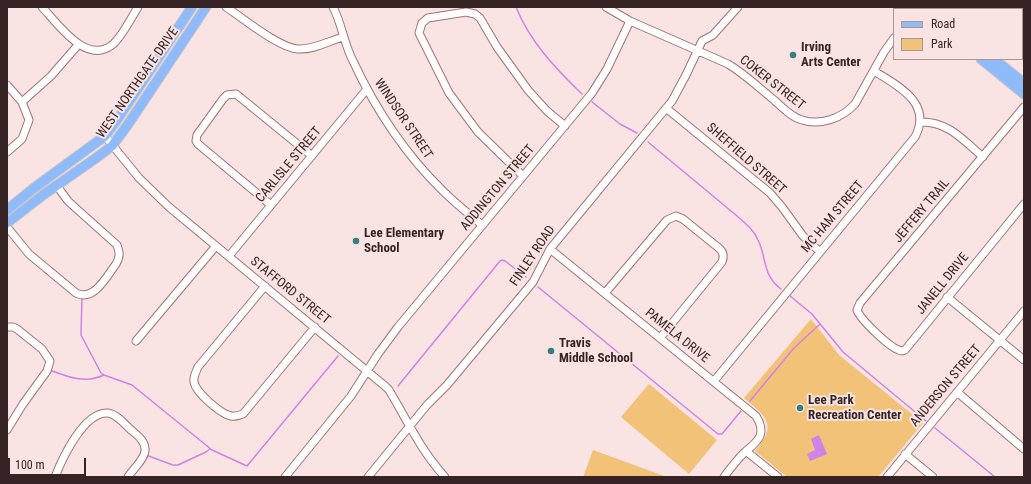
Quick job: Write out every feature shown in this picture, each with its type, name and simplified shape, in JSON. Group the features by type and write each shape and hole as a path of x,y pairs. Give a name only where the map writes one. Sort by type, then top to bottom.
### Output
{"main road":[{"name":"WEST NORTHGATE DRIVE","path":"7,210 36,186 105,136 192,7"},
{"name":"WEST NORTHGATE DRIVE","path":"7,224 112,146 206,7"},
{"path":"982,60 1024,94"},
{"path":"995,60 1024,83"}],"street":[{"path":"42,7 78,44 89,50 97,51 106,48 116,40 138,7"},
{"path":"226,7 290,48 308,48 343,37"},
{"name":"WINDSOR STREET","path":"333,7 352,60 367,89 395,134 443,192 482,226"},
{"name":"COKER STREET","path":"606,7 630,21 728,64 740,71 789,113 801,120 811,122 826,121 838,118 855,104 884,52 893,39"},
{"name":"FINLEY ROAD","path":"368,477 427,405 447,385 533,282 550,249 666,108 677,92 702,41 713,35 738,7"},
{"path":"523,176 478,132 449,93 419,33 422,23 428,18 466,12 475,14 480,18 497,47 528,90 547,111 565,126"},
{"name":"ADDINGTON STREET","path":"285,477 347,401 392,336 598,84 607,69 630,21"},
{"path":"22,102 51,76 78,44"},
{"path":"874,71 895,84 916,103 920,112 920,122 930,122 942,125 982,157"},
{"path":"7,85 22,102 29,120 22,139 7,152"},
{"name":"CARLISLE STREET","path":"229,256 367,89"},
{"path":"271,205 196,141 197,135 227,95 236,94 312,156"},
{"name":"JEFFERY TRAIL","path":"874,331 858,312 860,303 1024,107"},
{"name":"SHEFFIELD STREET","path":"666,108 770,193 782,207 802,236 820,252"},
{"name":"MC HAM STREET","path":"714,381 915,137 919,129 920,122"},
{"name":"STAFFORD STREET","path":"105,136 139,178 178,215 315,327 389,390 409,427 427,455 445,477"},
{"path":"7,227 29,254 80,295 92,293 119,259 120,255 117,245 68,201 57,186"},
{"name":"JANELL DRIVE","path":"874,331 898,350 905,350 1024,204"},
{"path":"605,294 667,220 676,216 690,225 723,252 724,258 660,338"},
{"path":"136,342 216,246"},
{"name":"PAMELA DRIVE","path":"550,249 751,411 760,422 760,432 758,440 746,451"},
{"path":"265,286 198,367 194,381 200,394 229,416 244,414 315,327"},
{"path":"948,297 1024,360"},
{"name":"ANDERSON STREET","path":"886,477 1024,311"},
{"path":"7,327 17,329 42,349 50,361 47,371 23,404 7,430"},
{"path":"957,392 1024,449"},
{"path":"55,477 66,452 90,420 102,413 109,413 116,416 143,442 143,456 128,477"},
{"path":"724,477 746,451 778,477"},
{"path":"905,454 933,477"}],"green space":[{"path":"811,319 839,355 923,423 878,477 787,477 755,451 766,434 768,428 767,422 764,416 744,398"},
{"path":"649,384 717,440 689,474 621,417"},
{"path":"593,450 667,477 583,477"}],"shaded area":[{"path":"819,435 827,454 810,461 807,454 815,450 811,439"}],"waterway":[{"path":"516,7 529,32 544,54 582,94"},
{"path":"592,102 620,124 637,133"},
{"path":"648,142 752,230 761,247 768,272 775,284 781,289"},
{"path":"398,386 500,261 505,261 526,277"},
{"path":"538,287 718,434 722,434 741,411"},
{"path":"790,296 812,314 843,352 926,421"},
{"path":"82,297 81,335 101,373 132,385 212,450 247,466 338,356"},
{"path":"750,401 794,348 819,325"},
{"path":"50,370 70,377 83,379 97,378 104,375"},
{"path":"935,428 995,477"},
{"path":"146,455 173,465 178,465 210,449"}],"place":[{"name":"Irving Arts Center","path":"793,55"},
{"name":"Lee Elementary School","path":"356,241"},
{"name":"Travis Middle School","path":"551,351"},
{"name":"Lee Park Recreation Center","path":"800,408"}]}
